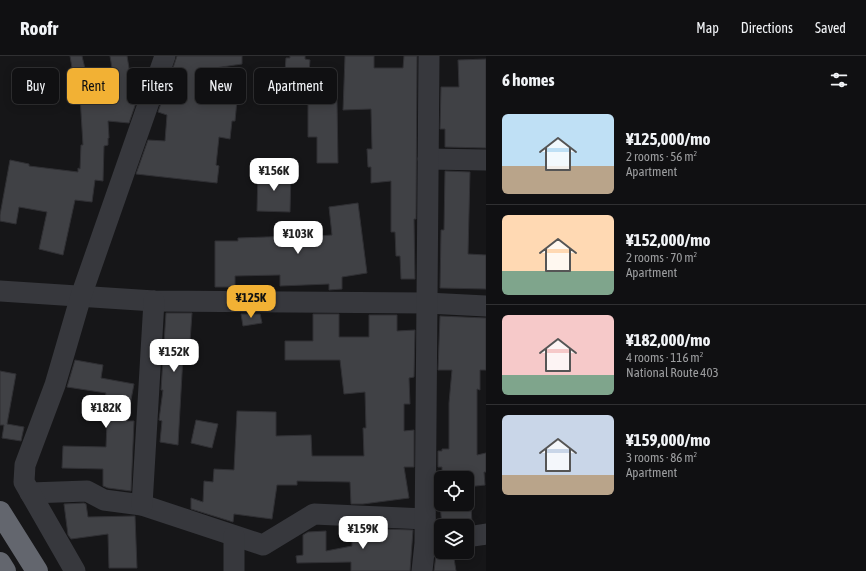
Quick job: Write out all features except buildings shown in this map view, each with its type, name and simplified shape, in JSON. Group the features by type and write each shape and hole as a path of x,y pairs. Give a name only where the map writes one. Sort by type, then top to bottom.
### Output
{"highway":[{"path":"0,512 36,571"},
{"path":"0,563 5,571"}],"street":[{"path":"75,571 24,482 25,465 54,385 81,296 165,56"},
{"path":"422,571 433,542 425,519 429,56"},
{"path":"428,159 486,160"},
{"path":"0,290 154,301 427,303 486,306"},
{"path":"142,505 154,301"},
{"path":"30,493 87,491 104,500 142,505 263,545 314,514 425,519"},
{"path":"474,536 486,534"},
{"path":"234,536 234,571"}]}
